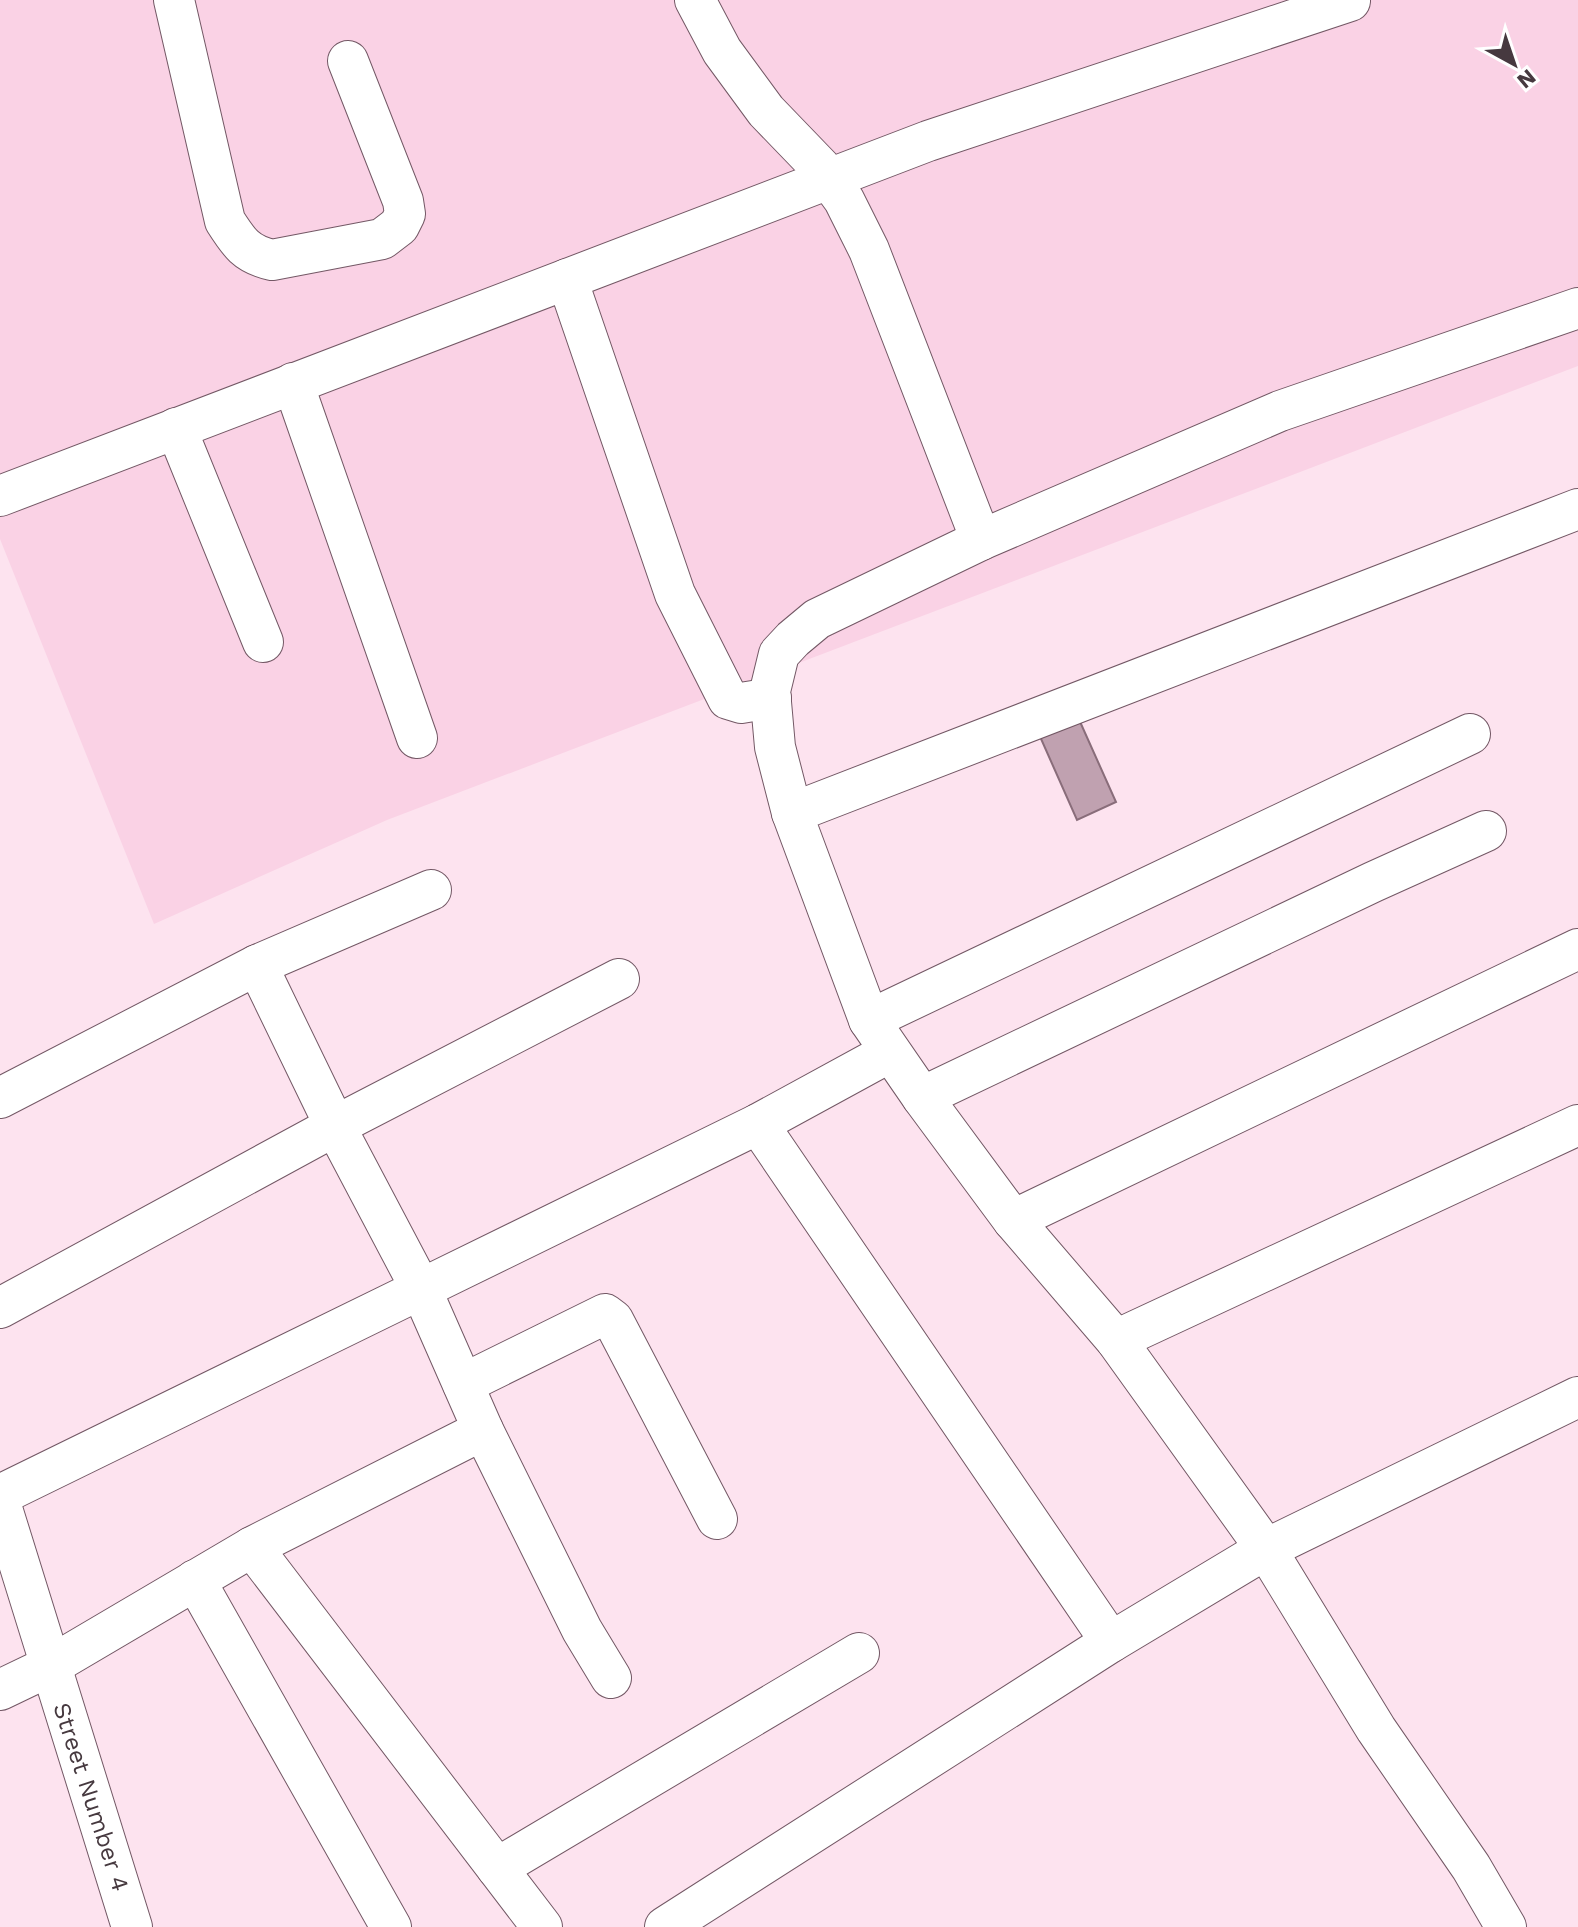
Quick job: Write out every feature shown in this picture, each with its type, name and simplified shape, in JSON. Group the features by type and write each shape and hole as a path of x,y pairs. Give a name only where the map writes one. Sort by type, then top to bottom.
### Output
{"street":[{"path":"174,0 225,221 237,241 254,255 272,260 382,239 399,226 405,214 403,201 348,61"},
{"path":"695,0 722,51 766,111 820,167 844,200 869,250 981,540"},
{"path":"0,496 928,141 1350,1"},
{"path":"567,279 675,594 728,699 741,703 771,698"},
{"path":"1506,1927 1471,1867 1376,1729 1266,1549 1116,1340 1013,1220 880,1036 792,813 775,747 770,691 779,654 817,619 981,540 1280,411 1578,308"},
{"path":"293,383 417,738"},
{"path":"176,428 263,642"},
{"path":"792,813 1578,509"},
{"path":"0,1495 758,1124 880,1036 1470,734"},
{"path":"922,1097 1486,831"},
{"path":"0,1098 257,965 431,890"},
{"path":"1013,1220 1578,949"},
{"path":"257,965 335,1126 421,1289 483,1430 582,1630 611,1678"},
{"path":"0,1308 335,1126 619,979"},
{"path":"758,1124 1111,1642"},
{"path":"1116,1340 1578,1125"},
{"path":"463,1384 605,1314 613,1320 717,1519"},
{"path":"665,1927 717,1913 1111,1642 1266,1549 1578,1397"},
{"path":"0,1690 50,1666 252,1547 483,1430"},
{"name":"Street Number 4","path":"0,1502 132,1927"},
{"path":"252,1547 542,1927"},
{"path":"195,1580 391,1927"},
{"path":"497,1868 859,1653"}],"shaded area":[{"path":"0,0 1578,0 1578,366 387,820 154,924 0,539"}],"building":[{"path":"1077,715 1116,802 1077,820 1038,732"}]}
